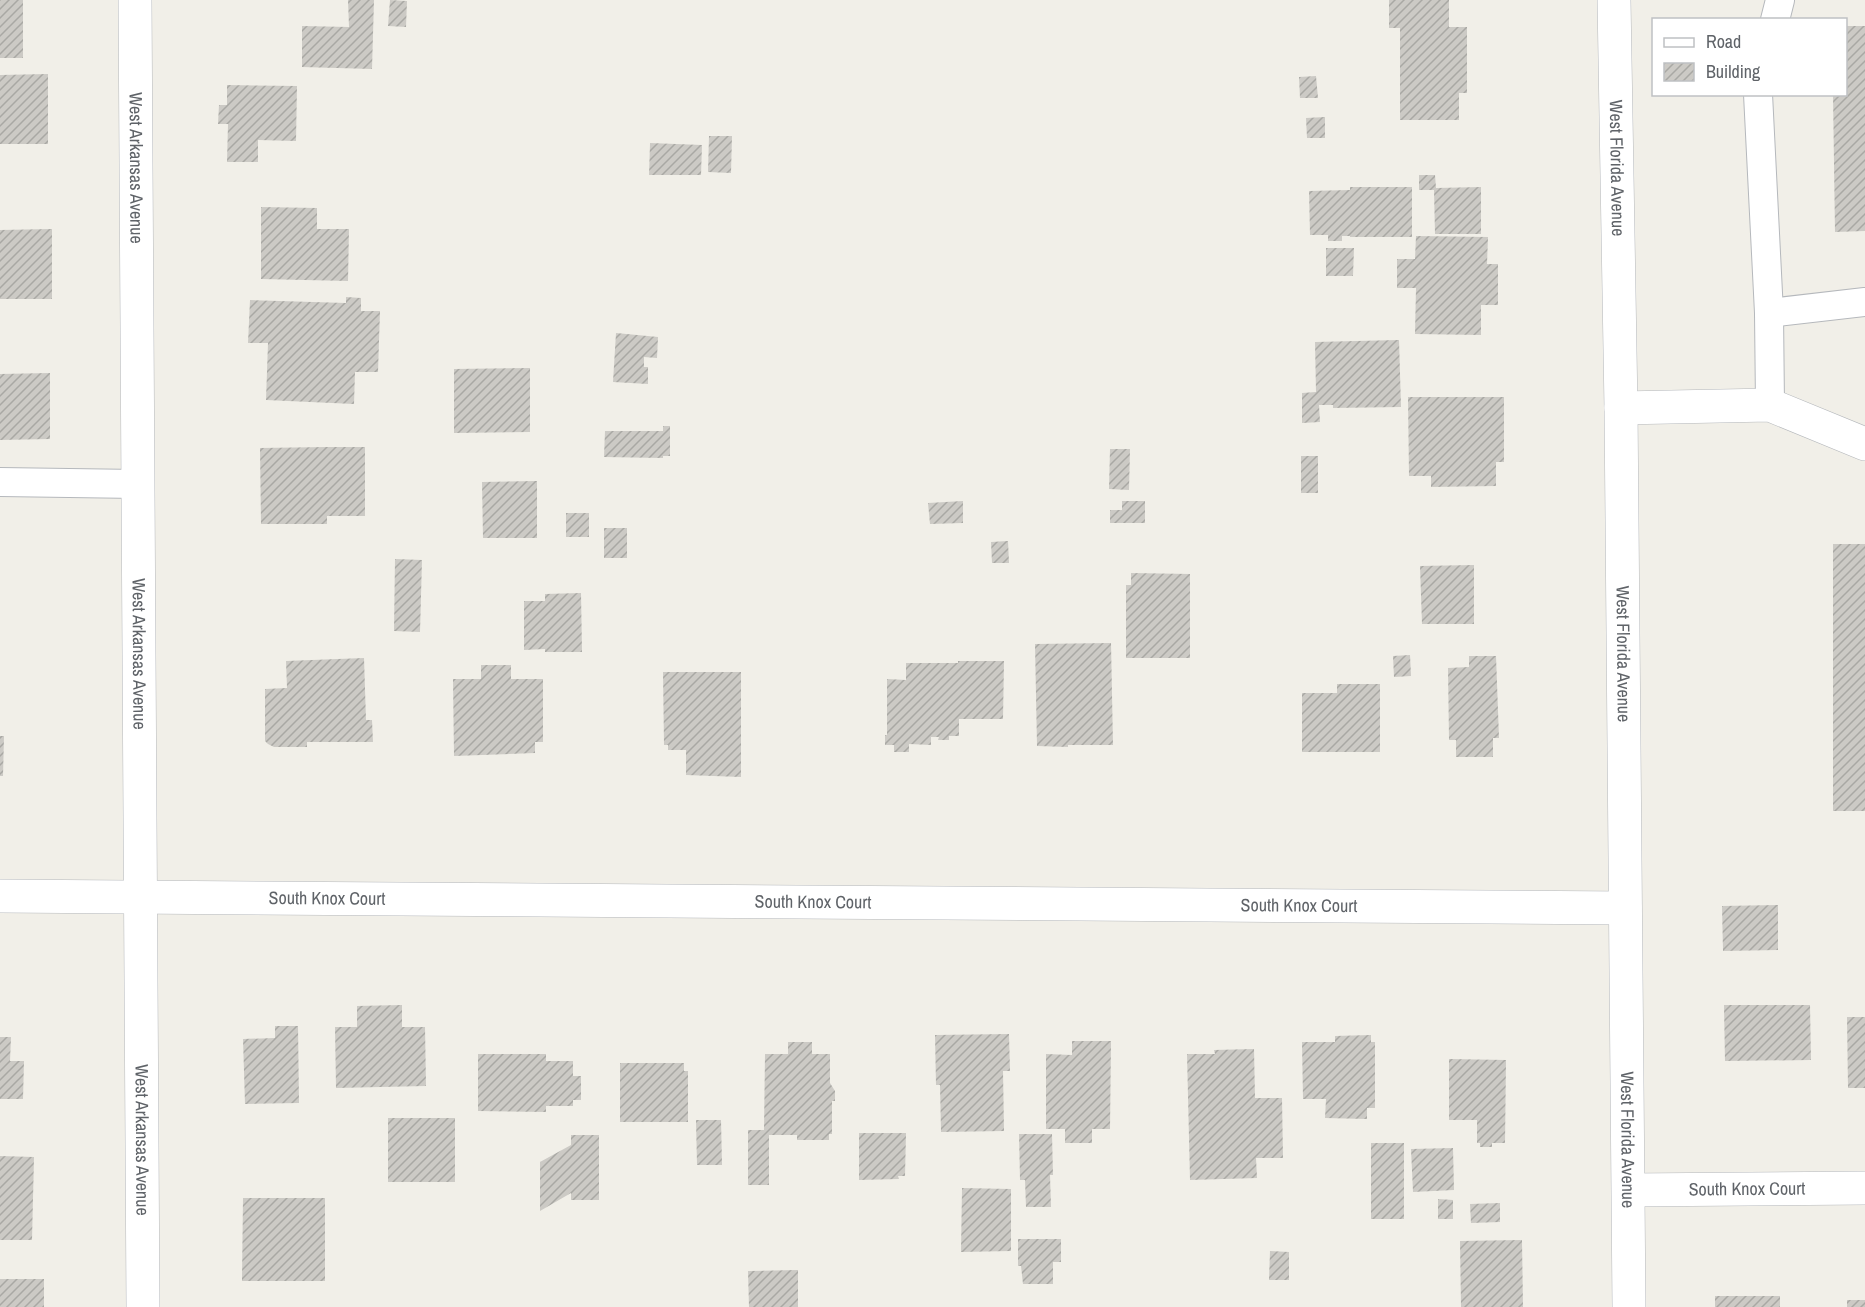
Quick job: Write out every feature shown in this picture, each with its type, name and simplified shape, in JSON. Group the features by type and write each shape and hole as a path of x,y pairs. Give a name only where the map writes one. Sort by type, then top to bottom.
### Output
{"street":[{"name":"West Arkansas Avenue","path":"135,0 143,1307"},
{"name":"West Florida Avenue","path":"1614,0 1621,408 1629,1307"},
{"path":"1621,408 1770,405 1865,444"},
{"name":"South Knox Court","path":"0,896 1625,908"},
{"name":"South Knox Court","path":"1629,1190 1865,1188"}],"lane":[{"path":"1776,18 1780,0"},
{"path":"1758,96 1769,313 1770,405"},
{"path":"1769,313 1865,302"},
{"path":"0,482 138,484"}],"building":[{"path":"0,0 23,0 23,58 0,58"},
{"path":"348,0 374,0 372,69 302,67 302,26 349,27"},
{"path":"390,0 407,1 406,27 388,26"},
{"path":"1389,0 1449,0 1449,27 1467,27 1467,93 1459,93 1459,120 1400,120 1400,28 1389,28"},
{"path":"1847,26 1865,26 1865,231 1835,232 1833,96 1847,96"},
{"path":"48,74 48,144 0,144 0,75"},
{"path":"1316,76 1318,98 1300,98 1299,77"},
{"path":"227,85 297,86 296,141 258,140 258,162 227,162 228,124 218,124 219,105 227,105"},
{"path":"1325,117 1325,138 1307,138 1306,118"},
{"path":"709,136 732,136 731,173 708,172"},
{"path":"650,143 702,145 701,175 649,175"},
{"path":"1419,175 1435,175 1436,188 1481,187 1481,234 1435,234 1434,190 1419,190"},
{"path":"1350,187 1412,187 1412,237 1342,236 1342,241 1328,241 1328,235 1310,235 1309,191 1350,190"},
{"path":"261,207 317,208 317,229 349,229 348,281 261,279"},
{"path":"52,229 52,299 0,299 0,230"},
{"path":"1416,236 1488,237 1487,264 1498,264 1498,305 1481,305 1481,335 1415,334 1416,288 1397,288 1397,259 1415,259"},
{"path":"1326,248 1354,248 1353,276 1326,276"},
{"path":"346,297 361,298 361,311 380,311 378,372 355,372 354,404 266,400 268,343 248,343 250,300 346,303"},
{"path":"616,333 658,337 657,358 644,357 644,367 648,367 648,384 613,382"},
{"path":"1399,340 1401,407 1333,408 1333,405 1319,405 1320,422 1302,423 1302,393 1316,392 1315,342"},
{"path":"530,368 530,432 454,433 454,369"},
{"path":"50,373 50,439 0,440 0,374"},
{"path":"1408,397 1504,397 1504,462 1496,462 1496,486 1431,487 1431,476 1409,476"},
{"path":"663,426 670,426 670,456 663,456 663,458 604,457 605,431 663,431"},
{"path":"365,447 365,516 327,516 327,524 261,524 260,448"},
{"path":"1110,449 1130,449 1129,490 1109,489"},
{"path":"1301,456 1318,456 1318,493 1301,493"},
{"path":"537,481 537,538 483,538 482,482"},
{"path":"963,501 963,523 930,524 928,503"},
{"path":"1122,501 1145,501 1145,523 1110,523 1110,510 1122,510"},
{"path":"566,513 589,513 589,537 566,537"},
{"path":"604,528 627,528 627,558 604,558"},
{"path":"1008,541 1009,563 992,563 991,542"},
{"path":"1833,544 1865,544 1865,811 1833,811"},
{"path":"395,559 422,560 420,632 394,631"},
{"path":"1474,565 1474,624 1422,624 1420,566"},
{"path":"1131,573 1190,574 1190,658 1126,658 1126,585 1131,585"},
{"path":"581,593 582,652 524,650 524,601 545,601 545,594"},
{"path":"1111,643 1113,745 1037,746 1035,644"},
{"path":"1410,655 1411,676 1394,677 1393,656"},
{"path":"1469,656 1496,656 1499,738 1493,738 1493,757 1456,757 1456,740 1449,740 1448,668 1469,667"},
{"path":"364,658 366,720 372,720 373,742 307,742 307,747 274,747 265,741 265,689 287,688 286,661"},
{"path":"958,661 1004,661 1003,719 959,719 959,736 949,736 949,740 938,740 939,737 931,737 931,745 909,744 909,752 894,752 894,745 885,745 887,679 906,680 906,663 958,663"},
{"path":"481,665 511,665 511,679 543,679 543,742 535,742 535,753 454,756 453,679 481,679"},
{"path":"663,672 741,672 741,777 686,775 686,750 668,750 668,745 664,745"},
{"path":"1337,684 1380,684 1380,752 1302,752 1302,693 1337,693"},
{"path":"0,736 4,736 3,776 0,776"},
{"path":"1778,905 1778,950 1723,951 1722,906"},
{"path":"402,1005 402,1027 425,1027 426,1086 336,1088 335,1027 357,1027 357,1006"},
{"path":"1724,1005 1810,1005 1811,1060 1725,1061"},
{"path":"1847,1017 1865,1017 1865,1088 1848,1088"},
{"path":"275,1026 298,1026 299,1103 245,1104 243,1039 275,1038"},
{"path":"1009,1034 1010,1071 1003,1071 1004,1131 941,1132 940,1085 936,1085 935,1035"},
{"path":"1371,1035 1371,1042 1375,1042 1375,1108 1367,1108 1367,1119 1325,1118 1326,1099 1303,1099 1302,1042 1335,1042 1335,1036"},
{"path":"0,1037 11,1037 10,1061 24,1061 23,1099 0,1099"},
{"path":"1072,1041 1111,1041 1110,1129 1092,1129 1092,1143 1065,1143 1065,1129 1046,1129 1046,1054 1072,1055"},
{"path":"788,1042 812,1042 812,1054 830,1054 830,1083 835,1091 835,1101 832,1101 832,1134 829,1134 829,1140 797,1140 797,1135 769,1135 769,1185 748,1185 748,1130 764,1130 765,1054 788,1054"},
{"path":"1254,1049 1255,1098 1282,1098 1283,1158 1256,1158 1257,1178 1190,1180 1187,1054 1215,1054 1214,1050"},
{"path":"478,1054 546,1054 546,1061 573,1061 573,1076 581,1076 581,1100 573,1100 573,1106 546,1106 546,1112 478,1111"},
{"path":"1449,1059 1506,1060 1505,1143 1492,1143 1492,1147 1480,1147 1480,1143 1477,1143 1477,1120 1449,1120"},
{"path":"620,1063 684,1063 684,1071 688,1071 688,1122 620,1122"},
{"path":"388,1118 455,1118 455,1182 388,1182"},
{"path":"696,1120 721,1120 722,1165 697,1165"},
{"path":"859,1133 906,1133 905,1176 898,1176 899,1179 859,1180"},
{"path":"1019,1134 1052,1134 1051,1207 1026,1207 1025,1180 1020,1180"},
{"path":"571,1135 599,1135 599,1200 571,1200 571,1193 540,1211 540,1162 571,1145"},
{"path":"1371,1143 1404,1143 1404,1219 1371,1219"},
{"path":"1453,1148 1454,1190 1413,1192 1411,1149"},
{"path":"0,1156 34,1157 32,1240 0,1240"},
{"path":"962,1188 1011,1189 1011,1251 961,1252"},
{"path":"243,1198 325,1198 325,1281 242,1281"},
{"path":"1438,1199 1453,1200 1453,1219 1438,1219"},
{"path":"1500,1203 1500,1222 1471,1223 1470,1204"},
{"path":"1018,1239 1061,1239 1061,1262 1053,1262 1053,1284 1023,1284 1021,1266 1018,1266"},
{"path":"1522,1240 1523,1307 1461,1307 1460,1241"},
{"path":"1270,1251 1289,1252 1289,1280 1269,1280"},
{"path":"798,1270 798,1307 749,1307 748,1271"},
{"path":"0,1279 44,1279 44,1307 0,1307"},
{"path":"1715,1296 1780,1296 1780,1307 1715,1307"},
{"path":"1847,1300 1865,1300 1865,1307 1847,1307"}]}
